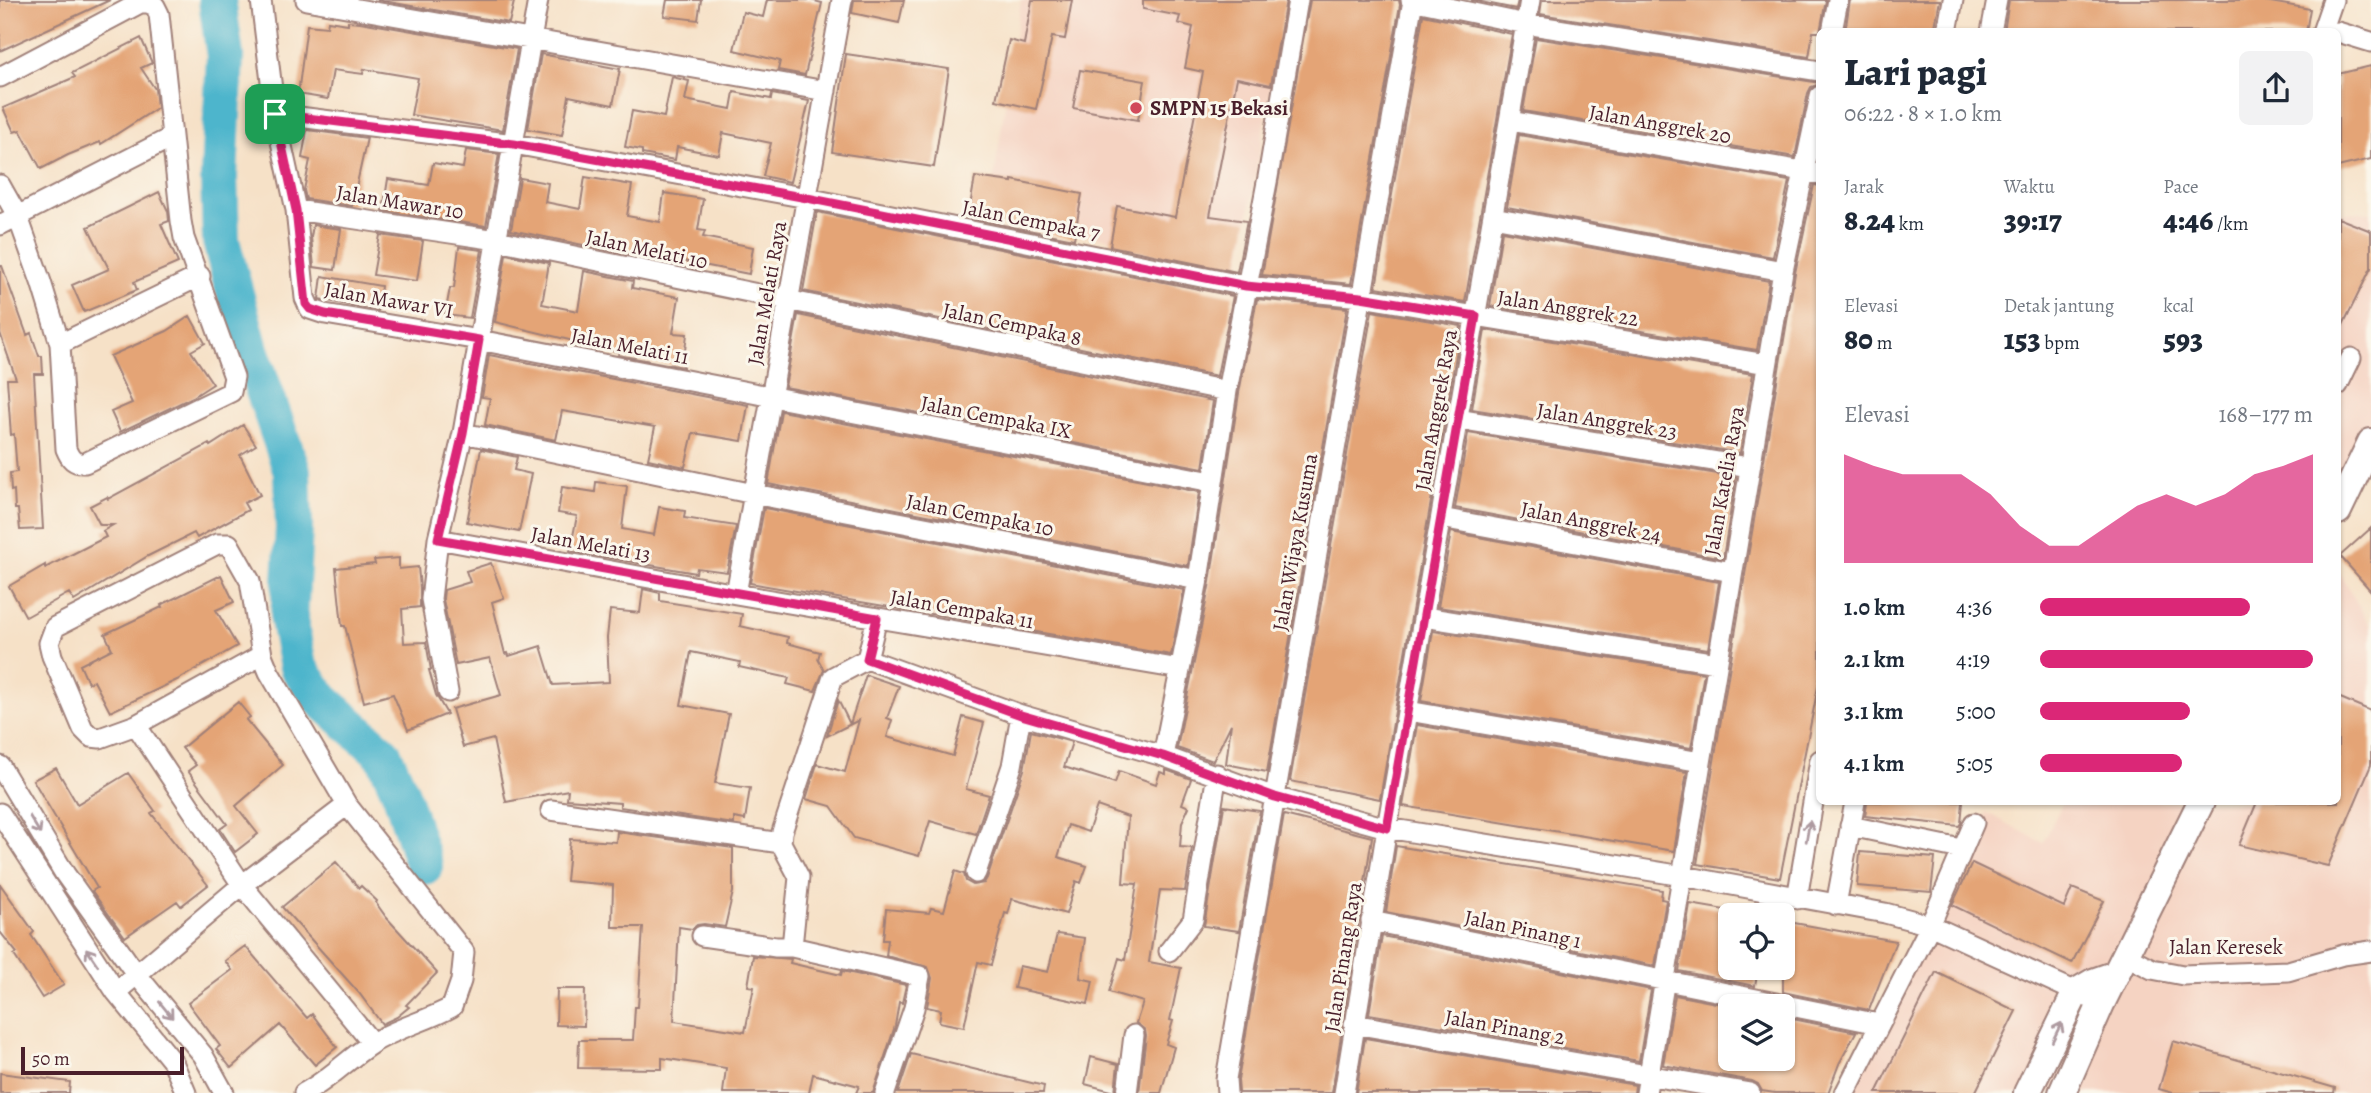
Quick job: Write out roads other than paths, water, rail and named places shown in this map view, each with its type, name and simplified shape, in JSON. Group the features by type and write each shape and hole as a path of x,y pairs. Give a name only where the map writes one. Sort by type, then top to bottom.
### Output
{"main road":[{"path":"2341,505 2371,442"},
{"path":"2062,1093 2101,1004 2200,805"},
{"path":"2027,1093 2076,992 2120,965"}],"street":[{"name":"Jalan Mawar VI","path":"261,0 275,114 296,210 306,304 310,309 325,314 479,340"},
{"path":"306,0 826,91"},
{"path":"448,692 431,599 438,539 463,433 538,0"},
{"path":"1163,756 1198,580 1227,391 1268,177 1298,0"},
{"path":"1412,0 1527,23 1816,70"},
{"name":"Jalan Wijaya Kusuma","path":"1227,1093 1226,1079 1412,0"},
{"name":"Jalan Anggrek Raya","path":"1387,828 1530,0"},
{"path":"1833,28 1838,0"},
{"path":"1948,28 1953,0"},
{"path":"1992,28 1997,0"},
{"path":"2330,28 2333,0"},
{"name":"Jalan Melati Raya","path":"736,594 826,91 839,1"},
{"path":"0,77 140,3 155,6 159,14 170,138 184,238 200,276 234,377 231,392 85,463 76,463 66,449 60,344 41,282 9,221 0,185"},
{"path":"2341,34 2371,42"},
{"name":"Jalan Cempaka 7","path":"275,114 514,144 807,198 1246,286 1361,297"},
{"name":"Jalan Anggrek 20","path":"1510,121 1812,172"},
{"name":"Jalan Katelia Raya","path":"1648,1084 1783,271 1812,172 1816,134"},
{"path":"9,221 170,138"},
{"name":"Jalan Mawar 10","path":"296,210 497,240"},
{"path":"1493,217 1783,271"},
{"name":"Jalan Melati 10","path":"497,240 788,302"},
{"path":"60,344 200,276"},
{"name":"Jalan Anggrek 22","path":"1361,297 1767,364"},
{"name":"Jalan Cempaka 8","path":"788,302 1227,391"},
{"name":"Jalan Melati 11","path":"479,340 771,397"},
{"path":"2341,380 2351,358"},
{"name":"Jalan Cempaka IX","path":"771,397 1212,482"},
{"name":"Jalan Anggrek 23","path":"1458,419 1749,467"},
{"name":"Jalan Cempaka 10","path":"463,433 754,494 1198,580"},
{"name":"Jalan Anggrek 24","path":"1441,517 1732,572"},
{"name":"Jalan Melati 13","path":"438,539 736,594"},
{"path":"262,655 136,724 100,738 91,737 82,729 49,643 54,627 218,544 229,544 250,581 262,655 269,672 347,804 464,952 461,981 452,1007 372,1043 320,1085 304,1093"},
{"name":"Jalan Cempaka 11","path":"736,594 1180,669"},
{"path":"1424,617 1717,663"},
{"path":"867,659 877,618"},
{"path":"792,947 799,877 781,843 782,832 833,677 867,659 1021,715 1163,756 1275,797 1387,828 1683,876 1885,913 1930,925 2101,1004"},
{"path":"1408,711 1700,762"},
{"path":"976,873 1012,766 1021,715"},
{"path":"136,724 242,885 372,1043"},
{"path":"0,766 65,874 137,975 203,1055 224,1093"},
{"path":"1169,951 1193,920 1217,774"},
{"path":"1797,898 1816,784"},
{"path":"116,992 242,885 347,804"},
{"path":"1836,905 1854,805"},
{"path":"551,810 781,843"},
{"path":"0,813 116,992 173,1062 187,1093"},
{"path":"1845,1093 1930,925 1974,823"},
{"path":"1850,826 1961,849"},
{"name":"Jalan Pinang Raya","path":"1344,1093 1387,828"},
{"name":"Jalan Pinang 1","path":"1371,921 1879,1024"},
{"path":"702,936 792,947 920,976 914,1008 885,1093"},
{"name":"Jalan Keresek","path":"2120,965 2183,975 2288,971 2343,955 2371,951"},
{"name":"Jalan Pinang 2","path":"1354,1024 1648,1084 1750,1093"},
{"path":"1126,1093 1134,1034"}],"waterway":[{"path":"217,0 225,56 219,176 221,241 250,350 292,471 294,528 289,620 298,667 322,700 383,754 401,794 424,866"}],"place":[{"name":"SMPN 15 Bekasi","path":"1136,108"}]}
